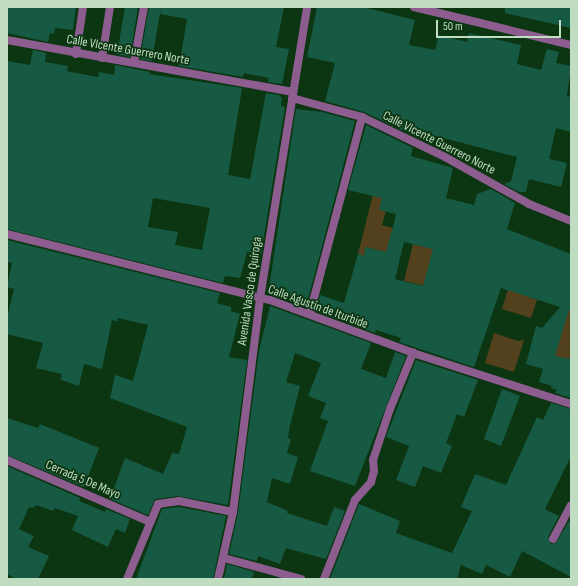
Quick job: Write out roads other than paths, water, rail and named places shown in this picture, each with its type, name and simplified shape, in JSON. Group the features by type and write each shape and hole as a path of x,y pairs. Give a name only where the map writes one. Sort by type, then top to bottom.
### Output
{"street":[{"path":"76,54 83,7"},
{"path":"102,58 110,7"},
{"path":"134,64 144,7"},
{"name":"Avenida Vasco de Quiroga","path":"218,579 224,558 233,512 260,298 307,7"},
{"path":"414,7 571,45"},
{"name":"Calle VIcente Guerrero Norte","path":"7,40 292,95 362,118 445,157 529,204 571,221"},
{"path":"310,313 362,118"},
{"name":"Calle Agustín de Iturbide","path":"7,234 260,298 310,313 413,353 571,404"},
{"path":"324,579 355,500 371,482 374,471 373,460 413,353"},
{"name":"Cerrada 5 De Mayo","path":"7,460 150,522"},
{"path":"126,579 158,504 174,500 233,512"},
{"path":"553,539 571,505"},
{"path":"224,558 301,579"}]}
